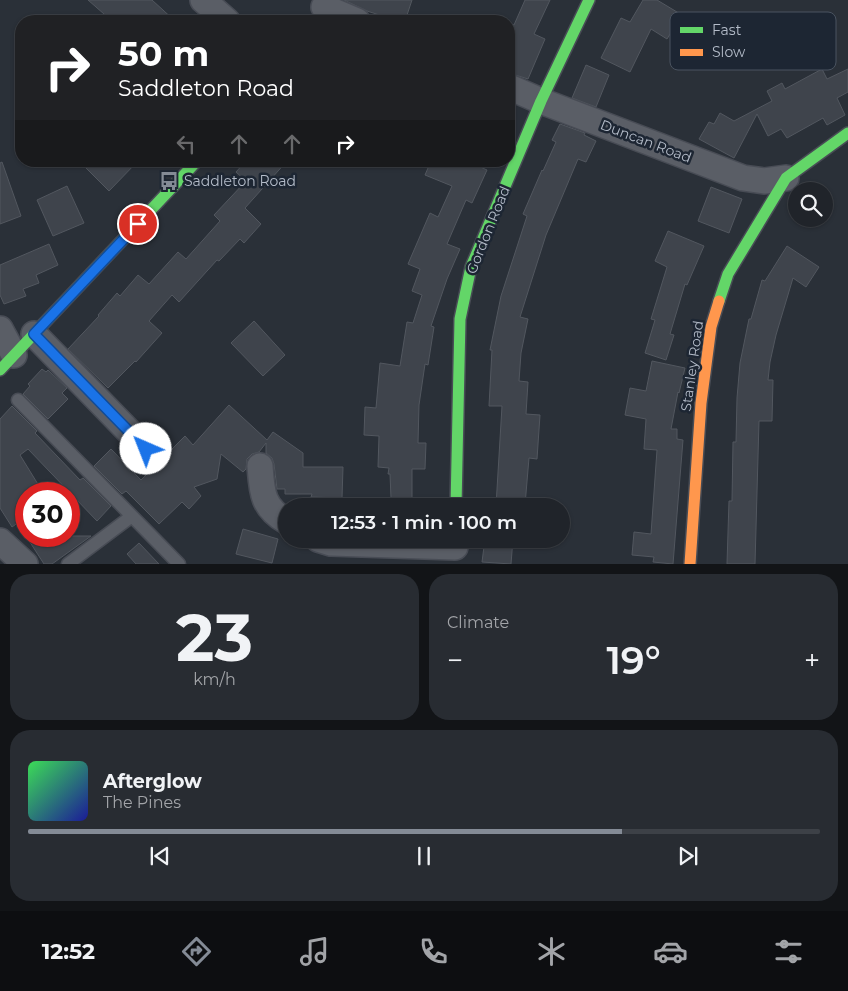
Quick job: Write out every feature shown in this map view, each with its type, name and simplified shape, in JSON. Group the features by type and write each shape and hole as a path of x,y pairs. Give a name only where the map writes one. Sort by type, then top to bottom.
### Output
{"street":[{"path":"203,0 220,15"},
{"name":"Gordon Road","path":"515,163 541,101 589,0"},
{"path":"322,10 338,15"},
{"name":"Duncan Road","path":"515,90 743,178 764,181 786,178"},
{"name":"Stanley Road","path":"690,564 701,403 711,327 728,274 786,178 848,133"},
{"path":"7,362 191,167"},
{"name":"Gordon Road","path":"456,498 460,320 471,267 513,167"},
{"path":"0,329 7,362"},
{"path":"34,334 146,449"},
{"path":"260,466 261,488 264,500 278,514"},
{"path":"0,541 25,564"},
{"path":"420,548 455,550"}],"lane":[{"path":"18,400 179,564"},
{"path":"68,564 132,516"}],"building":[{"path":"88,0 152,0 168,15 105,15"},
{"path":"344,0 412,0 407,15 379,15"},
{"path":"525,0 550,0 534,34 545,39 528,79 515,75 515,23"},
{"path":"643,0 657,0 677,12 670,12 670,34 667,39 651,29 630,72 601,58 621,18 630,22"},
{"path":"586,65 609,75 596,107 572,98"},
{"path":"848,69 848,92 837,98 845,115 827,125 823,118 787,138 781,129 768,136 757,114 734,158 699,139 709,122 714,124 720,113 734,121 772,101 767,91 782,83 785,89 820,70 822,70 827,79"},
{"path":"560,124 585,133 584,135 596,141 586,162 578,159 546,235 520,317 528,319 521,353 519,381 528,382 526,414 540,415 537,459 529,458 526,498 496,498 502,406 489,406 492,350 490,350 501,296 527,216 523,214 556,142 552,140"},
{"path":"2,162 21,216 0,224 0,163"},
{"path":"85,167 132,167 109,191"},
{"path":"241,167 282,167 245,208 261,224 244,243 240,239 219,261 217,260 179,302 172,295 149,321 162,333 136,362 108,388 68,349 99,316 117,293 120,296 138,275 149,284 178,252 186,259 220,221 214,215 246,181 236,172"},
{"path":"428,167 480,167 487,170 472,203 466,200 447,244 460,249 447,279 431,326 434,327 428,365 425,364 419,405 418,443 426,443 425,469 412,469 412,498 391,498 389,468 378,467 379,436 364,435 365,407 376,408 380,363 400,366 407,322 413,323 422,295 412,291 420,269 408,264 430,213 438,217 452,186 425,175"},
{"path":"67,186 84,223 53,236 37,200"},
{"path":"711,187 742,199 729,233 698,221"},
{"path":"668,231 704,246 687,285 685,284 670,334 674,335 666,360 645,353 655,320 651,319 667,267 655,261"},
{"path":"49,244 58,265 36,275 39,283 23,289 26,296 4,304 0,295 0,265"},
{"path":"787,246 819,267 806,287 793,278 770,362 768,380 773,380 772,421 759,421 755,564 727,564 729,501 732,501 733,442 736,442 740,363 749,319 751,319 762,280 765,281"},
{"path":"254,321 285,355 263,376 231,343"},
{"path":"652,361 685,368 671,429 677,429 677,439 683,440 673,564 653,562 654,557 632,555 634,532 651,534 657,450 644,449 646,419 625,415 630,388 646,391"},
{"path":"42,369 46,372 48,370 67,388 62,393 68,399 48,419 23,394 30,386 28,384"},
{"path":"229,405 267,440 273,432 303,453 303,467 343,467 342,498 311,497 312,494 285,494 285,489 277,489 274,464 272,458 266,453 266,443 259,452 252,454 247,459 246,469 243,472 221,454 217,479 194,487 201,496 189,509 182,502 159,524 126,491 122,494 94,466 111,449 141,480 185,436 193,445"},
{"path":"12,406 80,480 83,478 111,506 97,521 80,503 80,482 60,482 28,449 20,455 37,482 15,482 15,525 12,527 0,508 0,419"},
{"path":"243,529 278,539 272,563 236,554"},
{"path":"80,536 91,536 80,544"},
{"path":"139,543 159,564 136,564 127,554"},
{"path":"33,547 76,547 52,564 44,564"},
{"path":"484,548 512,548 511,564 482,562"}],"traffic: fast":[{"path":"515,163 541,101 589,0"},
{"path":"719,301 728,274 786,178 848,133"},
{"path":"0,370 191,167"},
{"path":"456,498 460,319 471,267 513,167"}],"traffic: slow":[{"path":"690,564 701,403 711,327 719,301"}],"place":[{"name":"Saddleton Road","path":"169,181"}],"route":[{"path":"138,224 34,334 146,449"}]}
